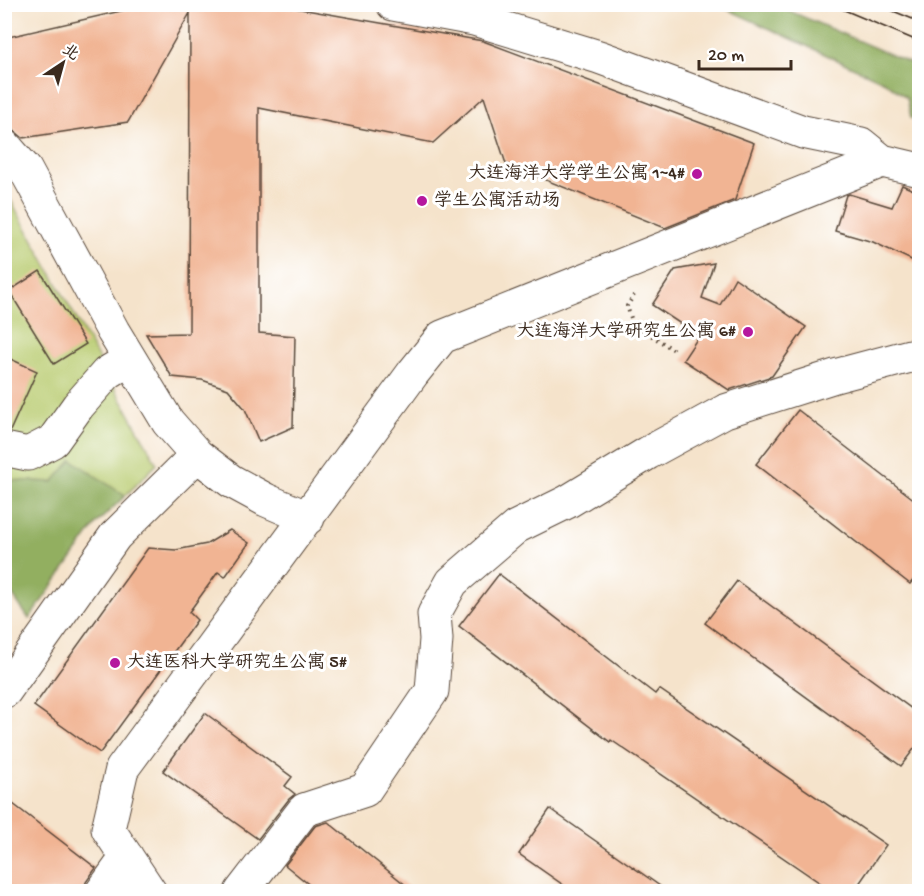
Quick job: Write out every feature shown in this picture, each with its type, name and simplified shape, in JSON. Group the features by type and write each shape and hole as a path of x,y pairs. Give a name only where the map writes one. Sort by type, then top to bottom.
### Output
{"street":[{"path":"393,4 474,19 599,57 803,132 861,144 882,161 920,170"},
{"path":"4,145 25,169 168,422 197,455 231,481 266,500 308,518"},
{"path":"150,891 108,829 122,769 413,373 442,338 882,161"},
{"path":"241,891 304,810 365,790 432,691 436,639 434,614 452,582 516,527 567,502 648,453 726,411 835,376 920,356"},
{"path":"4,449 28,453 53,441 78,406 107,373 130,358"},
{"path":"5,691 115,536 197,455"},
{"path":"102,891 127,857"}],"path":[{"path":"636,292 627,306 633,324 674,350"}],"green space":[{"path":"718,5 776,5 919,67 919,120 911,118 907,98 885,82"},
{"path":"4,188 157,464 125,496 72,460 54,482 5,480"},
{"path":"72,460 125,496 97,523 29,619 7,587 5,588 5,480 53,482"}],"building":[{"name":"大连海洋大学学生公寓 1~4#","path":"151,4 272,4 483,41 754,143 735,200 665,228 506,164 484,97 433,143 259,108 259,333 295,336 293,427 259,442 245,409 228,389 202,380 172,377 146,334 189,333 190,13 128,122 23,138 11,128 4,127 4,38"},
{"path":"902,185 920,193 920,264 873,242 835,231 846,195 892,207"},
{"name":"大连海洋大学研究生公寓 6#","path":"714,263 702,298 720,305 735,278 806,327 772,376 729,390 683,360 699,336 652,305 675,270"},
{"path":"40,271 86,344 54,364 9,291"},
{"path":"4,356 37,371 10,431 4,431"},
{"path":"798,410 920,504 920,572 910,584 756,464"},
{"name":"大连医科大学研究生公寓 5#","path":"230,530 249,543 225,577 218,572 189,612 197,620 100,753 34,706 148,548 176,550 207,544"},
{"path":"499,574 655,694 659,689 886,845 854,891 832,891 611,740 610,742 459,626"},
{"path":"737,581 920,715 920,741 901,766 705,623"},
{"path":"205,713 292,777 285,786 295,794 258,839 163,771"},
{"path":"4,797 96,868 86,882 83,891 4,891"},
{"path":"550,809 667,891 572,891 519,854"},
{"path":"328,822 413,891 317,891 285,865 315,826"}],"tram line":[{"path":"830,4 920,42"},
{"path":"876,4 920,22"}],"place":[{"name":"大连海洋大学学生公寓 1~4#","path":"697,174"},
{"name":"学生公寓活动场","path":"422,201"},
{"name":"大连海洋大学研究生公寓 6#","path":"748,332"},
{"name":"大连医科大学研究生公寓 5#","path":"115,663"}]}
